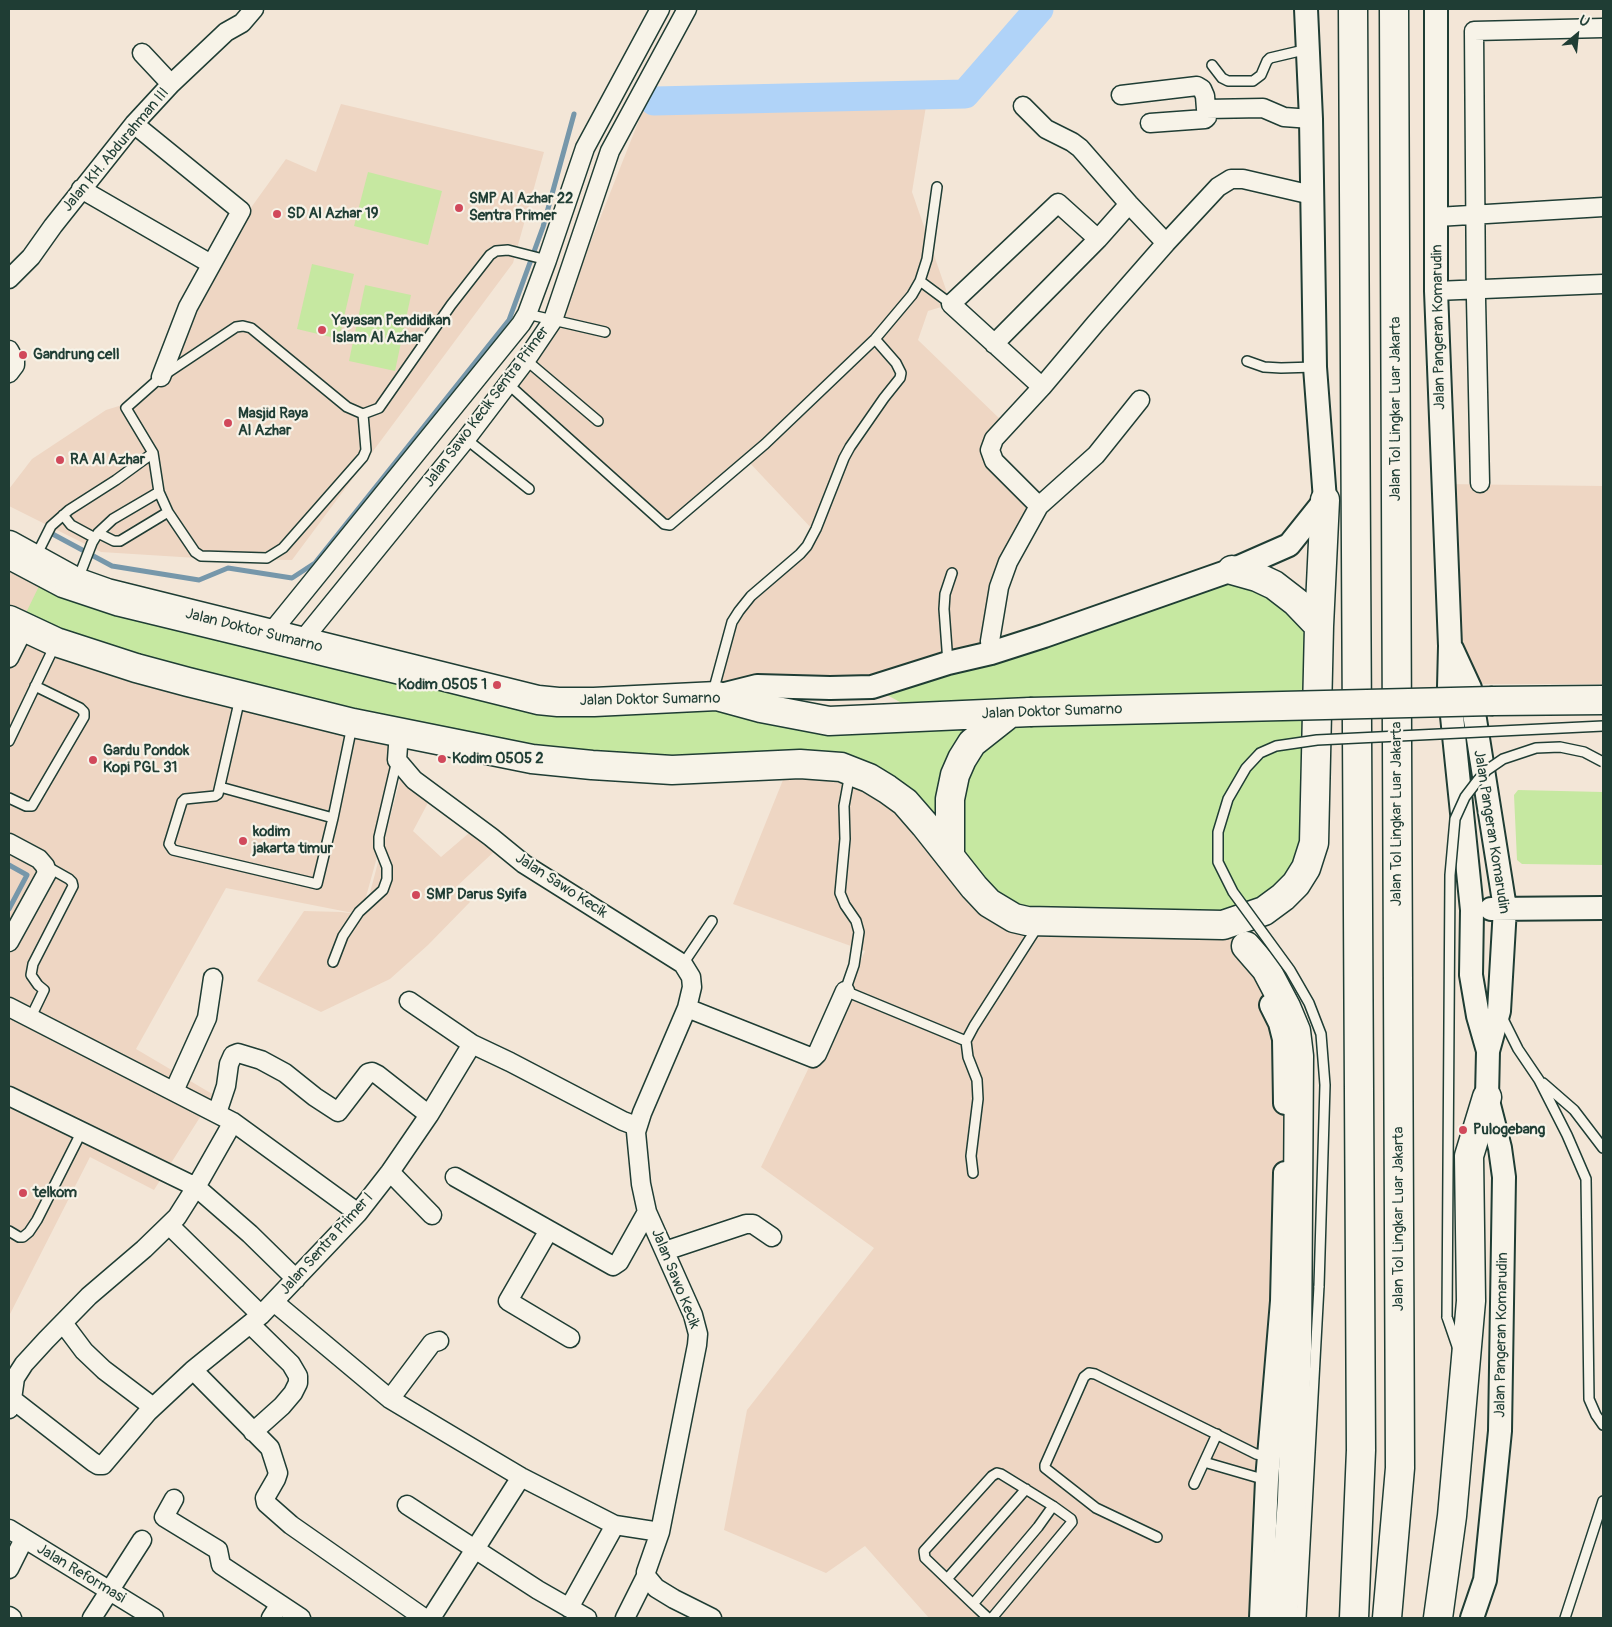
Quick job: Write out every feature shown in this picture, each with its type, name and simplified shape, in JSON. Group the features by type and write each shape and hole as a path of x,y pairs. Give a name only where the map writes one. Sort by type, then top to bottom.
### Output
{"main road":[{"path":"1353,9 1361,1440 1354,1618"},
{"name":"Jalan Tol Lingkar Luar Jakarta","path":"1387,1618 1400,1468 1394,9"},
{"path":"14,620 61,644 144,670 353,723 532,759 672,770 800,764 841,767 869,778 905,802 989,903 1014,918 1027,921 1222,925 1264,911 1283,897 1296,884 1311,855 1314,843 1325,500"},
{"name":"Jalan Doktor Sumarno","path":"9,544 38,552 80,573 106,593 269,635 538,700 558,702 715,696 761,708 829,721 1020,713 1603,700"},
{"path":"1232,570 1258,577 1274,585 1296,602 1320,626"},
{"path":"950,855 950,799 955,775 962,759 972,743 1020,713"},
{"path":"1246,946 1266,968 1286,1006 1296,1031 1299,1056 1296,1358 1292,1500 1283,1618"},
{"path":"1438,1618 1452,1516 1464,1363 1471,1301 1469,1156 1487,1097"}],"street":[{"name":"Jalan KH. Abdurahman III","path":"9,279 31,257 81,189 134,124 171,84 226,32 242,23 254,9"},
{"name":"Jalan Sawo Kecik Sentra Primer","path":"269,635 521,324 585,148 660,9"},
{"name":"Jalan Sawo Kecik Sentra Primer","path":"301,642 466,439 526,360 553,320 610,151 687,9"},
{"path":"715,696 757,686 872,687 948,663 991,653 1232,570 1289,545 1325,500 1315,367 1311,119 1306,9"},
{"name":"Jalan Pangeran Komarudin","path":"1436,9 1436,291 1450,646 1449,688 1472,910 1471,974 1478,1016 1488,1051"},
{"path":"1480,483 1474,32 1603,28"},
{"path":"142,53 171,84"},
{"path":"1121,94 1197,86 1202,89 1205,96 1205,119 1150,123"},
{"path":"1023,106 1046,129 1080,148 1166,243"},
{"path":"1206,109 1263,108 1284,117 1311,119"},
{"path":"134,124 241,210 188,307 161,378"},
{"path":"585,148 610,151"},
{"path":"1039,506 994,461 990,450 994,439 1042,387 1094,324 1218,187 1231,180 1243,179 1312,195"},
{"path":"81,189 211,264"},
{"path":"1042,387 951,304 1058,203 1098,239"},
{"path":"994,344 1098,239 1129,204"},
{"path":"1437,217 1603,207"},
{"path":"1436,291 1603,284"},
{"path":"991,653 990,641 998,587 1008,562 1039,506 1096,455 1140,400"},
{"path":"9,658 14,620"},
{"name":"Jalan Pangeran Komarudin","path":"1450,646 1470,688 1505,908 1499,1011 1488,1051 1487,1097 1500,1148 1504,1177 1500,1430 1485,1580 1472,1618"},
{"path":"397,760 399,732"},
{"name":"Jalan Sawo Kecik","path":"397,760 419,784 524,864 684,964 692,984 687,1008 638,1123 636,1147 647,1212 693,1315 698,1334 660,1532 646,1576 625,1618"},
{"path":"9,843 39,859 45,866 47,873 9,942"},
{"path":"1472,910 1603,908"},
{"path":"1222,925 1246,946 1246,960 1280,1023 1285,1054 1286,1153 1282,1301 1267,1480 1261,1618"},
{"path":"174,1091 207,1018 213,978"},
{"path":"687,1008 812,1058 817,1054 845,990"},
{"path":"409,1001 472,1044 624,1122 638,1123"},
{"path":"9,1007 233,1122 358,1213"},
{"name":"Jalan Sentra Primer I","path":"10,1402 94,1462 101,1465 107,1462 153,1407 193,1370 274,1302 358,1213 390,1172 430,1114 472,1044"},
{"path":"217,1113 226,1086 229,1064 233,1055 238,1053 262,1060 338,1112 368,1073 372,1072 430,1114"},
{"path":"9,1096 196,1188 250,1234 296,1279"},
{"path":"10,1402 14,1378 33,1354 89,1296 169,1225 196,1188 233,1122"},
{"path":"390,1172 432,1215"},
{"path":"455,1177 613,1266 619,1262 647,1212"},
{"path":"665,1251 746,1224 753,1224 772,1237"},
{"path":"169,1225 255,1319 291,1364 298,1376 298,1383 293,1393 282,1406 253,1432"},
{"path":"549,1230 508,1301 570,1338"},
{"path":"274,1302 390,1400 522,1477 615,1525 660,1532"},
{"path":"64,1323 84,1351 104,1370 153,1407"},
{"path":"390,1400 432,1343 439,1341"},
{"path":"193,1370 270,1448 277,1467 277,1477 265,1498 266,1504 406,1612 424,1618"},
{"path":"430,1618 522,1477"},
{"path":"174,1499 164,1517 218,1550 221,1565 276,1611 301,1618"},
{"path":"407,1505 587,1618"},
{"path":"569,1608 615,1525"},
{"name":"Jalan Reformasi","path":"9,1529 24,1540 154,1618"},
{"path":"9,1569 24,1540"},
{"path":"92,1618 142,1540"},
{"path":"646,1576 656,1588 712,1618"}],"lane":[{"path":"1212,65 1222,78 1228,81 1254,81 1261,75 1270,58 1308,49"},
{"path":"508,384 664,524 670,525 765,444 875,338 912,295 920,281 927,259 937,187"},
{"path":"364,414 366,450 362,457 283,548 268,558 201,556 195,552 168,512 158,492 153,453 126,408 161,378 236,327 243,326 251,328 347,407 364,414 379,408 451,305 490,255 496,251 508,250 545,259"},
{"path":"920,281 935,294 951,304"},
{"path":"526,314 605,332"},
{"path":"715,696 732,622 751,596 807,546 850,447 900,378 901,373 896,363 875,338"},
{"path":"526,360 598,421"},
{"path":"1247,361 1264,367 1315,367"},
{"path":"466,439 529,489"},
{"path":"38,552 51,526 74,505 116,480 153,453"},
{"path":"80,573 96,535 113,519 158,492"},
{"path":"63,515 71,525 114,541 120,541 168,512"},
{"path":"9,565 60,592 117,611 408,681"},
{"path":"948,663 944,609 952,573"},
{"path":"9,741 35,686 61,644"},
{"path":"9,798 26,806 32,806 84,717 84,712 80,708 35,686"},
{"path":"240,695 218,794 215,796 185,799 182,802 169,844 173,850 316,884 333,818 353,723"},
{"path":"505,702 519,703 538,700"},
{"path":"1301,1618 1319,1286 1325,1085 1321,1034 1309,1003 1290,970 1233,892 1218,862 1218,832 1228,798 1246,768 1260,753 1276,746 1317,740 1603,726"},
{"path":"1464,1363 1455,1343 1447,1317 1450,875 1455,819 1465,797 1478,780 1487,770 1504,759 1536,748 1560,747 1584,752 1603,762"},
{"path":"333,962 348,928 359,912 382,890 387,879 387,867 379,847 379,837 397,760"},
{"path":"850,770 844,806 844,845 840,893 845,905 856,921 859,932 854,965 845,990 966,1041"},
{"path":"220,787 333,818"},
{"path":"31,1017 44,990 31,975 33,964 73,886 69,879 45,866"},
{"path":"684,964 712,921"},
{"path":"973,1173 971,1156 978,1099 977,1080 968,1057 966,1041 1041,921"},
{"path":"1499,1011 1518,1050 1539,1080 1568,1135 1586,1179 1589,1399 1603,1425"},
{"path":"1539,1080 1574,1110 1603,1148"},
{"path":"9,1231 19,1237 23,1237 29,1232 82,1132"},
{"path":"1157,1537 1096,1508 1045,1468 1084,1377 1090,1373 1095,1374 1256,1454 1269,1457"},
{"path":"1194,1484 1217,1434"},
{"path":"1204,1462 1267,1480"},
{"path":"988,1618 925,1558 924,1551 996,1472 1053,1506 1071,1519 1072,1522 992,1618"},
{"path":"947,1579 1026,1489"},
{"path":"1565,1618 1603,1501"},
{"path":"973,1604 1038,1527 1053,1506"}],"shaded area":[{"name":"Yayasan Pendidikan Islam Al Azhar","path":"341,104 544,152 513,263 292,560 213,559 101,552 9,506 9,489 32,459 106,410 145,398 245,216 286,159 316,172"},
{"path":"926,106 912,192 951,304 928,311 918,340 1001,420 991,444 1039,506 1008,562 991,653 872,687 712,696 732,622 747,600 800,554 814,531 747,460 669,526 517,387 557,327 643,110"},
{"path":"1444,484 1603,486 1603,684 1467,684 1450,646"},
{"path":"9,534 70,566 301,642 423,672 406,752 361,915 364,915 404,765 430,799 413,831 441,857 476,827 497,849 456,887 470,902 428,945 390,979 321,1012 257,981 304,911 358,914 226,888 136,1049 214,1095 154,1190 90,1157 9,1316"},
{"path":"801,764 1222,925 1246,946 1246,960 1284,1039 1286,1156 1262,1618 929,1618 865,1546 826,1573 724,1530 747,1410 874,1248 761,1167 865,951 733,904 789,765"}],"green space":[{"path":"368,172 442,191 428,245 354,226"},
{"path":"312,264 354,274 339,339 297,329"},
{"path":"365,285 411,295 395,371 349,361"},
{"path":"1232,570 1319,626 1314,843 1264,910 1012,917 863,775 672,770 240,695 22,621 41,582 454,691 926,716 872,687"},
{"path":"1518,790 1603,792 1603,865 1522,864 1517,860 1514,795"}],"waterway":[{"path":"654,101 965,94 1039,9"},
{"path":"47,531 112,566 199,580 228,568 292,578 315,563 509,320 543,227 574,114"},
{"path":"9,865 27,875 9,909"}],"place":[{"name":"SMP Al Azhar 22 Sentra Primer","path":"459,208"},
{"name":"SD Al Azhar 19","path":"277,214"},
{"name":"Yayasan Pendidikan Islam Al Azhar","path":"322,330"},
{"name":"Gandrung cell","path":"23,355"},
{"name":"Masjid Raya Al Azhar","path":"228,423"},
{"name":"RA Al Azhar","path":"60,460"},
{"name":"Kodim 0505 1","path":"497,685"},
{"name":"Kodim 0505 2","path":"442,759"},
{"name":"Gardu Pondok Kopi PGL 31","path":"93,760"},
{"name":"kodim jakarta timur","path":"243,841"},
{"name":"SMP Darus Syifa","path":"416,895"},
{"name":"Pulogebang","path":"1463,1130"},
{"name":"telkom","path":"23,1193"}]}
